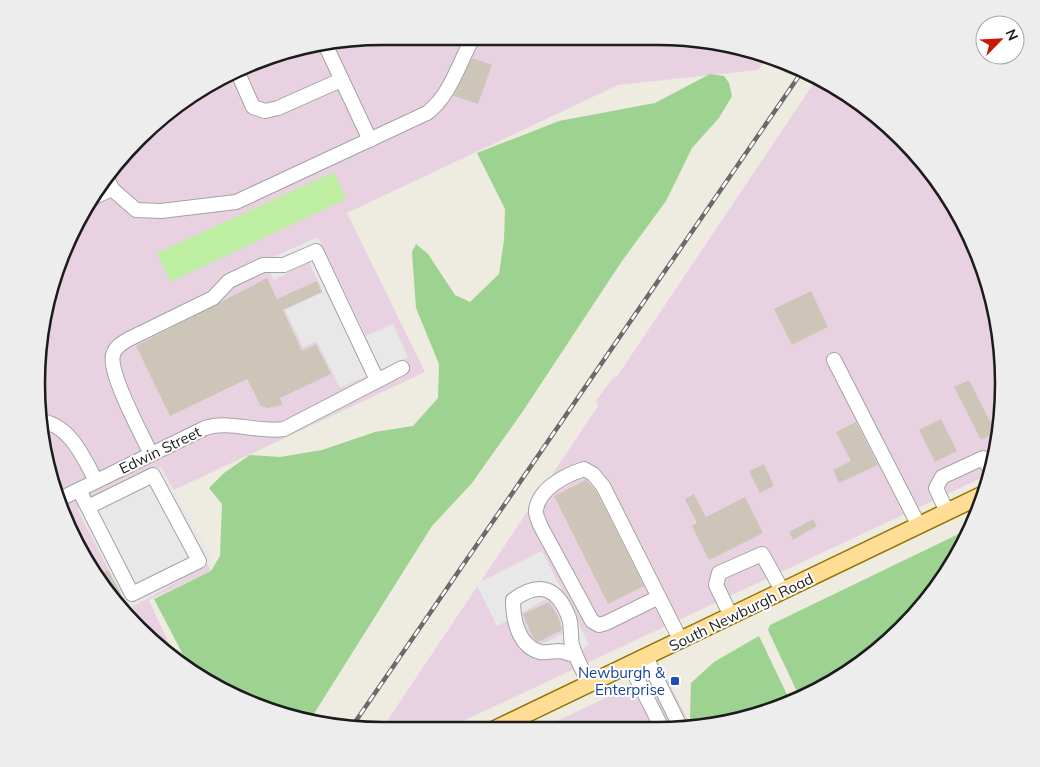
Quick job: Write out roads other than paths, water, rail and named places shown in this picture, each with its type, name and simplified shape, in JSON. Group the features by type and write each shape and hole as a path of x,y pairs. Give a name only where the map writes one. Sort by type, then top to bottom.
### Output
{"main road":[{"name":"South Newburgh Road","path":"510,722 975,498"}],"street":[{"path":"110,183 136,210 160,211 236,202 427,114 438,105 469,45"},
{"path":"328,50 370,140"},
{"path":"240,77 253,107 265,111 278,108 341,80"},
{"path":"152,454 114,373 113,354 118,345 128,338 213,298 230,281 263,265 284,265 316,251 377,380"},
{"path":"834,360 919,526"},
{"name":"Edwin Street","path":"65,497 211,426 268,431 284,428 402,368"},
{"path":"48,423 56,425 66,434 84,458 96,481"},
{"path":"946,512 936,488 942,477 954,469 983,458 985,461"},
{"path":"659,596 606,623 599,625 592,621 540,525 536,511 540,500 549,487 569,474 584,469 593,474 603,486 659,596 681,640"},
{"path":"79,490 88,508 132,594 200,561 154,475 88,508"},
{"path":"731,616 716,585 719,573 762,554 783,592"},
{"path":"575,655 560,651 541,652 529,647 518,631 513,617 513,600 525,591 545,588 558,596 569,620 575,655 590,684"},
{"path":"646,657 678,721"},
{"path":"630,665 659,722"}],"railway":[{"path":"356,721 799,77"}],"place":[{"name":"Newburgh & Enterprise","path":"675,681"}]}
